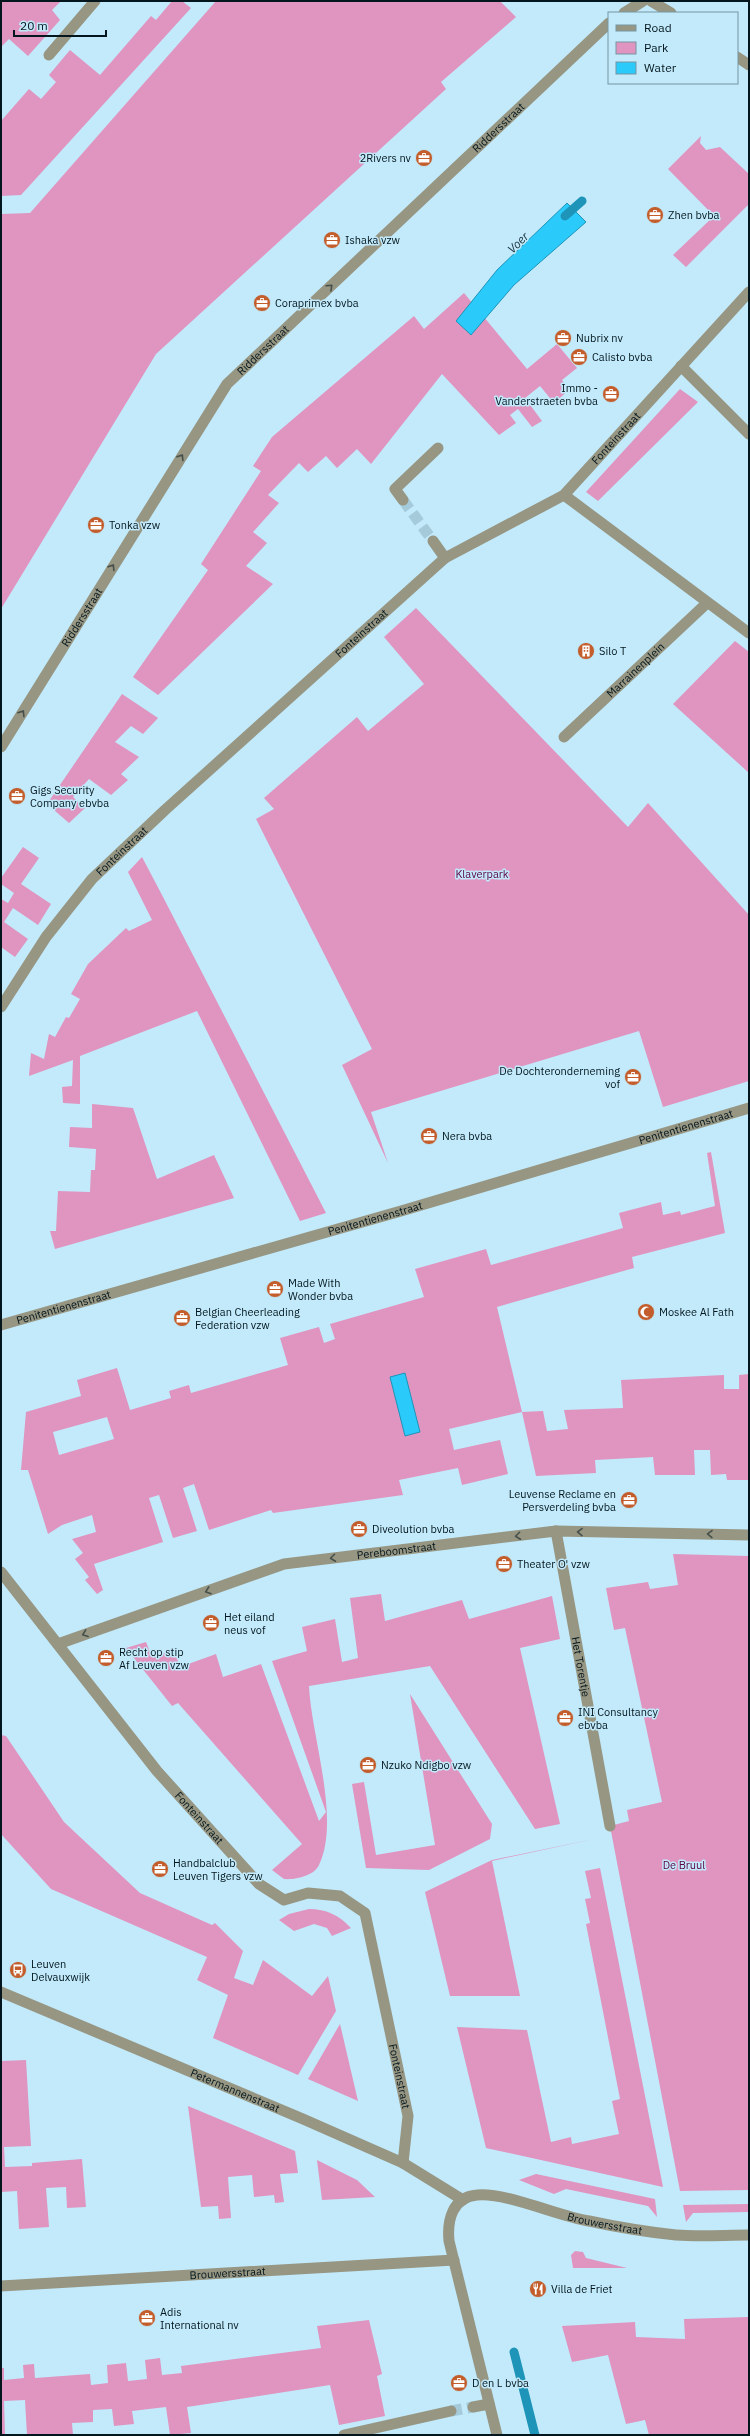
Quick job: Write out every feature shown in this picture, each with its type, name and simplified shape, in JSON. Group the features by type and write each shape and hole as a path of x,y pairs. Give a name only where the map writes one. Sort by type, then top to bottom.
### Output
{"street":[{"path":"49,55 95,1"},
{"path":"626,12 643,1"},
{"path":"651,1 669,12"},
{"name":"Riddersstraat","path":"1,746 227,384 608,24"},
{"path":"738,57 749,65"},
{"name":"Fonteinstraat","path":"1,1008 46,936 92,879 165,810 445,558 564,495 749,292"},
{"path":"681,366 749,434"},
{"path":"403,500 395,489 438,448"},
{"path":"564,495 749,633"},
{"path":"433,541 445,558"},
{"name":"Marrainenplein","path":"564,738 707,603"},
{"name":"Penitentienenstraat","path":"1,1325 401,1211 749,1108"},
{"name":"Pereboomstraat","path":"58,1644 284,1564 556,1531 749,1535"},
{"name":"Het Torentje","path":"556,1531 610,1826"},
{"name":"Fonteinstraat","path":"1,1572 157,1771 259,1884 284,1900 308,1893 340,1896 365,1913 408,2116 403,2163"},
{"name":"Petermannenstraat","path":"1,1992 303,2119 403,2163 464,2200"},
{"name":"Brouwersstraat","path":"464,2200 476,2195 496,2197 587,2221 677,2235 749,2235"},
{"path":"464,2200 453,2210 447,2224 454,2260 497,2435"},
{"name":"Brouwersstraat","path":"1,2286 454,2260"},
{"path":"473,2407 489,2404"},
{"path":"344,2435 451,2411"}],"green space":[{"path":"1,1 61,1 52,10 60,20 28,56 9,39 1,47"},
{"path":"172,1 182,1 191,8 21,195 1,196 1,121 29,89 41,99 56,82 49,75 70,50 100,75 151,16 156,20"},
{"path":"216,1 500,1 516,17 441,82 446,89 156,354 1,609 1,214 30,213"},
{"path":"701,136 700,143 706,150 720,147 749,174 749,204 686,267 673,255 714,216 668,169"},
{"path":"464,293 527,369 557,344 577,368 562,380 569,390 554,403 540,386 525,398 542,421 532,427 518,409 510,415 516,423 499,435 442,374 371,464 357,449 337,468 326,456 308,472 299,463 268,495 279,503 253,532 267,543 246,566 273,584 158,695 133,677 208,570 201,564 261,471 253,466 272,437 414,316 424,329"},
{"path":"680,389 698,402 598,501 586,492"},
{"name":"Klaverpark","path":"416,608 628,827 648,803 749,915 749,1081 663,1107 639,1031 371,1112 388,1163 342,1065 372,1049 256,819 274,809 264,798 357,717 368,731 424,684 384,637"},
{"path":"735,641 749,652 749,773 673,704"},
{"path":"122,694 158,718 143,734 131,726 115,742 139,757 121,774 128,780 111,795 89,779 73,797 85,808 69,823 47,804"},
{"path":"23,847 39,858 21,884 51,904 38,925 13,908 4,922 28,939 15,957 1,947 1,899 8,903 14,893 1,884 1,878"},
{"path":"142,857 326,1213 300,1221 197,1011 80,1056 80,1104 63,1103 62,1087 72,1086 73,1060 29,1076 31,1053 44,1059 49,1034 55,1037 66,1017 69,1018 80,999 71,994 88,964 126,928 129,931 152,920 128,872"},
{"path":"92,1104 133,1108 157,1179 214,1155 234,1198 55,1249 50,1231 56,1231 58,1191 90,1192 91,1170 95,1170 96,1149 69,1147 70,1127 92,1128"},
{"path":"711,1152 725,1233 632,1257 634,1268 497,1307 522,1412 449,1429 454,1450 500,1440 508,1474 462,1485 458,1468 399,1480 403,1495 273,1513 271,1510 209,1530 194,1484 183,1488 197,1531 173,1538 159,1495 149,1498 163,1542 94,1564 103,1590 97,1594 85,1580 89,1577 75,1559 83,1553 72,1539 96,1532 92,1515 62,1525 48,1534 28,1470 21,1470 26,1412 81,1396 77,1380 117,1368 130,1410 171,1398 169,1391 189,1385 191,1393 288,1365 280,1338 319,1327 324,1343 335,1339 330,1324 424,1297 415,1269 486,1249 491,1265 623,1228 619,1213 661,1202 663,1215 680,1211 681,1215 715,1206 707,1153","holes":["107,1417 114,1439 59,1455 53,1432"]},
{"path":"749,1374 749,1480 727,1480 726,1474 711,1475 710,1450 694,1450 695,1475 655,1475 653,1457 595,1460 596,1473 536,1476 522,1412 543,1411 547,1431 568,1429 564,1410 623,1408 621,1380 724,1375 724,1389 739,1389 739,1375"},
{"name":"De Bruul","path":"673,1554 749,1556 749,2190 680,2191 610,1826 629,1821 627,1810 662,1802 625,1628 614,1630 606,1588 648,1582 650,1589 678,1585"},
{"path":"381,1594 385,1621 462,1600 469,1619 552,1596 560,1639 520,1648 560,1824 535,1829 430,1666 309,1686 326,1801 327,1825 325,1846 317,1869 309,1875 293,1879 284,1879 272,1870 302,1844 178,1703 172,1706 126,1648 146,1642 152,1657 174,1650 180,1667 216,1654 223,1677 261,1664 319,1821 326,1812 272,1661 307,1651 302,1627 335,1619 342,1662 358,1658 350,1598"},
{"path":"410,1694 492,1824 490,1839 429,1870 366,1868 352,1784 364,1782 376,1855 435,1845"},
{"path":"1,1735 6,1736 64,1822 140,1893 212,1925 215,1923 243,1951 234,1978 253,1985 263,1960 312,1996 328,1976 336,2011 298,2075 213,2038 228,1995 197,1980 207,1957 51,1889 1,1834"},
{"path":"594,1839 492,1861 520,1996 450,1996 425,1892 492,1860"},
{"path":"600,1868 663,2187 486,2148 457,2027 527,2030 551,2142 571,2137 572,2144 619,2134 612,2101 620,2099 586,1924 590,1923 585,1899 591,1898 585,1871"},
{"path":"309,1909 321,1910 337,1916 351,1928 332,1936 327,1928 314,1924 294,1931 279,1920 289,1914"},
{"path":"340,2024 358,2101 308,2079"},
{"path":"26,2060 31,2146 4,2147 5,2167 32,2166 32,2163 82,2159 86,2207 67,2208 66,2187 46,2188 49,2227 19,2229 17,2191 1,2192 1,2061"},
{"path":"188,2106 295,2151 298,2173 280,2174 284,2202 275,2203 274,2195 254,2197 252,2175 228,2177 231,2218 219,2219 218,2206 201,2207"},
{"path":"317,2160 357,2180 375,2197 322,2200"},
{"path":"536,2174 655,2199 657,2217 648,2206 566,2189 554,2194 519,2180"},
{"path":"749,2204 749,2212 693,2213 686,2222 683,2205"},
{"path":"575,2251 583,2252 586,2258 627,2268 573,2268 571,2255"},
{"path":"749,2317 749,2435 649,2435 645,2420 626,2424 608,2355 572,2362 562,2326 635,2322 636,2337 685,2339 684,2319"},
{"path":"369,2320 382,2374 377,2376 385,2416 339,2425 330,2385 187,2407 191,2433 170,2435 166,2407 132,2411 134,2424 114,2426 112,2409 93,2410 93,2422 72,2423 73,2435 27,2435 25,2400 4,2401 5,2435 1,2435 1,2368 4,2368 4,2380 24,2378 23,2365 34,2364 35,2378 90,2374 91,2385 108,2383 107,2365 126,2363 128,2381 147,2379 145,2360 160,2358 162,2375 182,2373 181,2366 321,2348 317,2326"}],"water":[{"path":"567,203 586,222 514,285 471,335 456,321 497,270"},
{"path":"405,1373 420,1432 405,1436 390,1377"}],"waterway":[{"name":"Voer","path":"565,216 582,201"},
{"name":"Voer","path":"514,2352 535,2435"}],"tunnel":[{"path":"403,500 433,541"},
{"path":"451,2411 473,2407"}],"place":[{"name":"2Rivers nv","path":"424,158"},
{"name":"Zhen bvba","path":"655,215"},
{"name":"Ishaka vzw","path":"332,240"},
{"name":"Coraprimex bvba","path":"262,303"},
{"name":"Nubrix nv","path":"563,338"},
{"name":"Calisto bvba","path":"579,357"},
{"name":"Immo - Vanderstraeten bvba","path":"611,394"},
{"name":"Tonka vzw","path":"96,525"},
{"name":"Silo T","path":"586,651"},
{"name":"Gigs Security Company ebvba","path":"17,796"},
{"name":"De Dochteronderneming vof","path":"633,1077"},
{"name":"Nera bvba","path":"429,1136"},
{"name":"Made With Wonder bvba","path":"275,1289"},
{"name":"Moskee Al Fath","path":"646,1312"},
{"name":"Belgian Cheerleading Federation vzw","path":"182,1318"},
{"name":"Leuvense Reclame en Persverdeling bvba","path":"629,1500"},
{"name":"Diveolution bvba","path":"359,1529"},
{"name":"Theater O' vzw","path":"504,1564"},
{"name":"Het eiland neus vof","path":"211,1623"},
{"name":"Recht op stip Af Leuven vzw","path":"106,1658"},
{"name":"INI Consultancy ebvba","path":"565,1718"},
{"name":"Nzuko Ndigbo vzw","path":"368,1765"},
{"name":"Handbalclub Leuven Tigers vzw","path":"160,1869"},
{"name":"Leuven Delvauxwijk","path":"18,1970"},
{"name":"Villa de Friet","path":"538,2289"},
{"name":"Adis International nv","path":"147,2318"},
{"name":"D en L bvba","path":"459,2383"}]}
